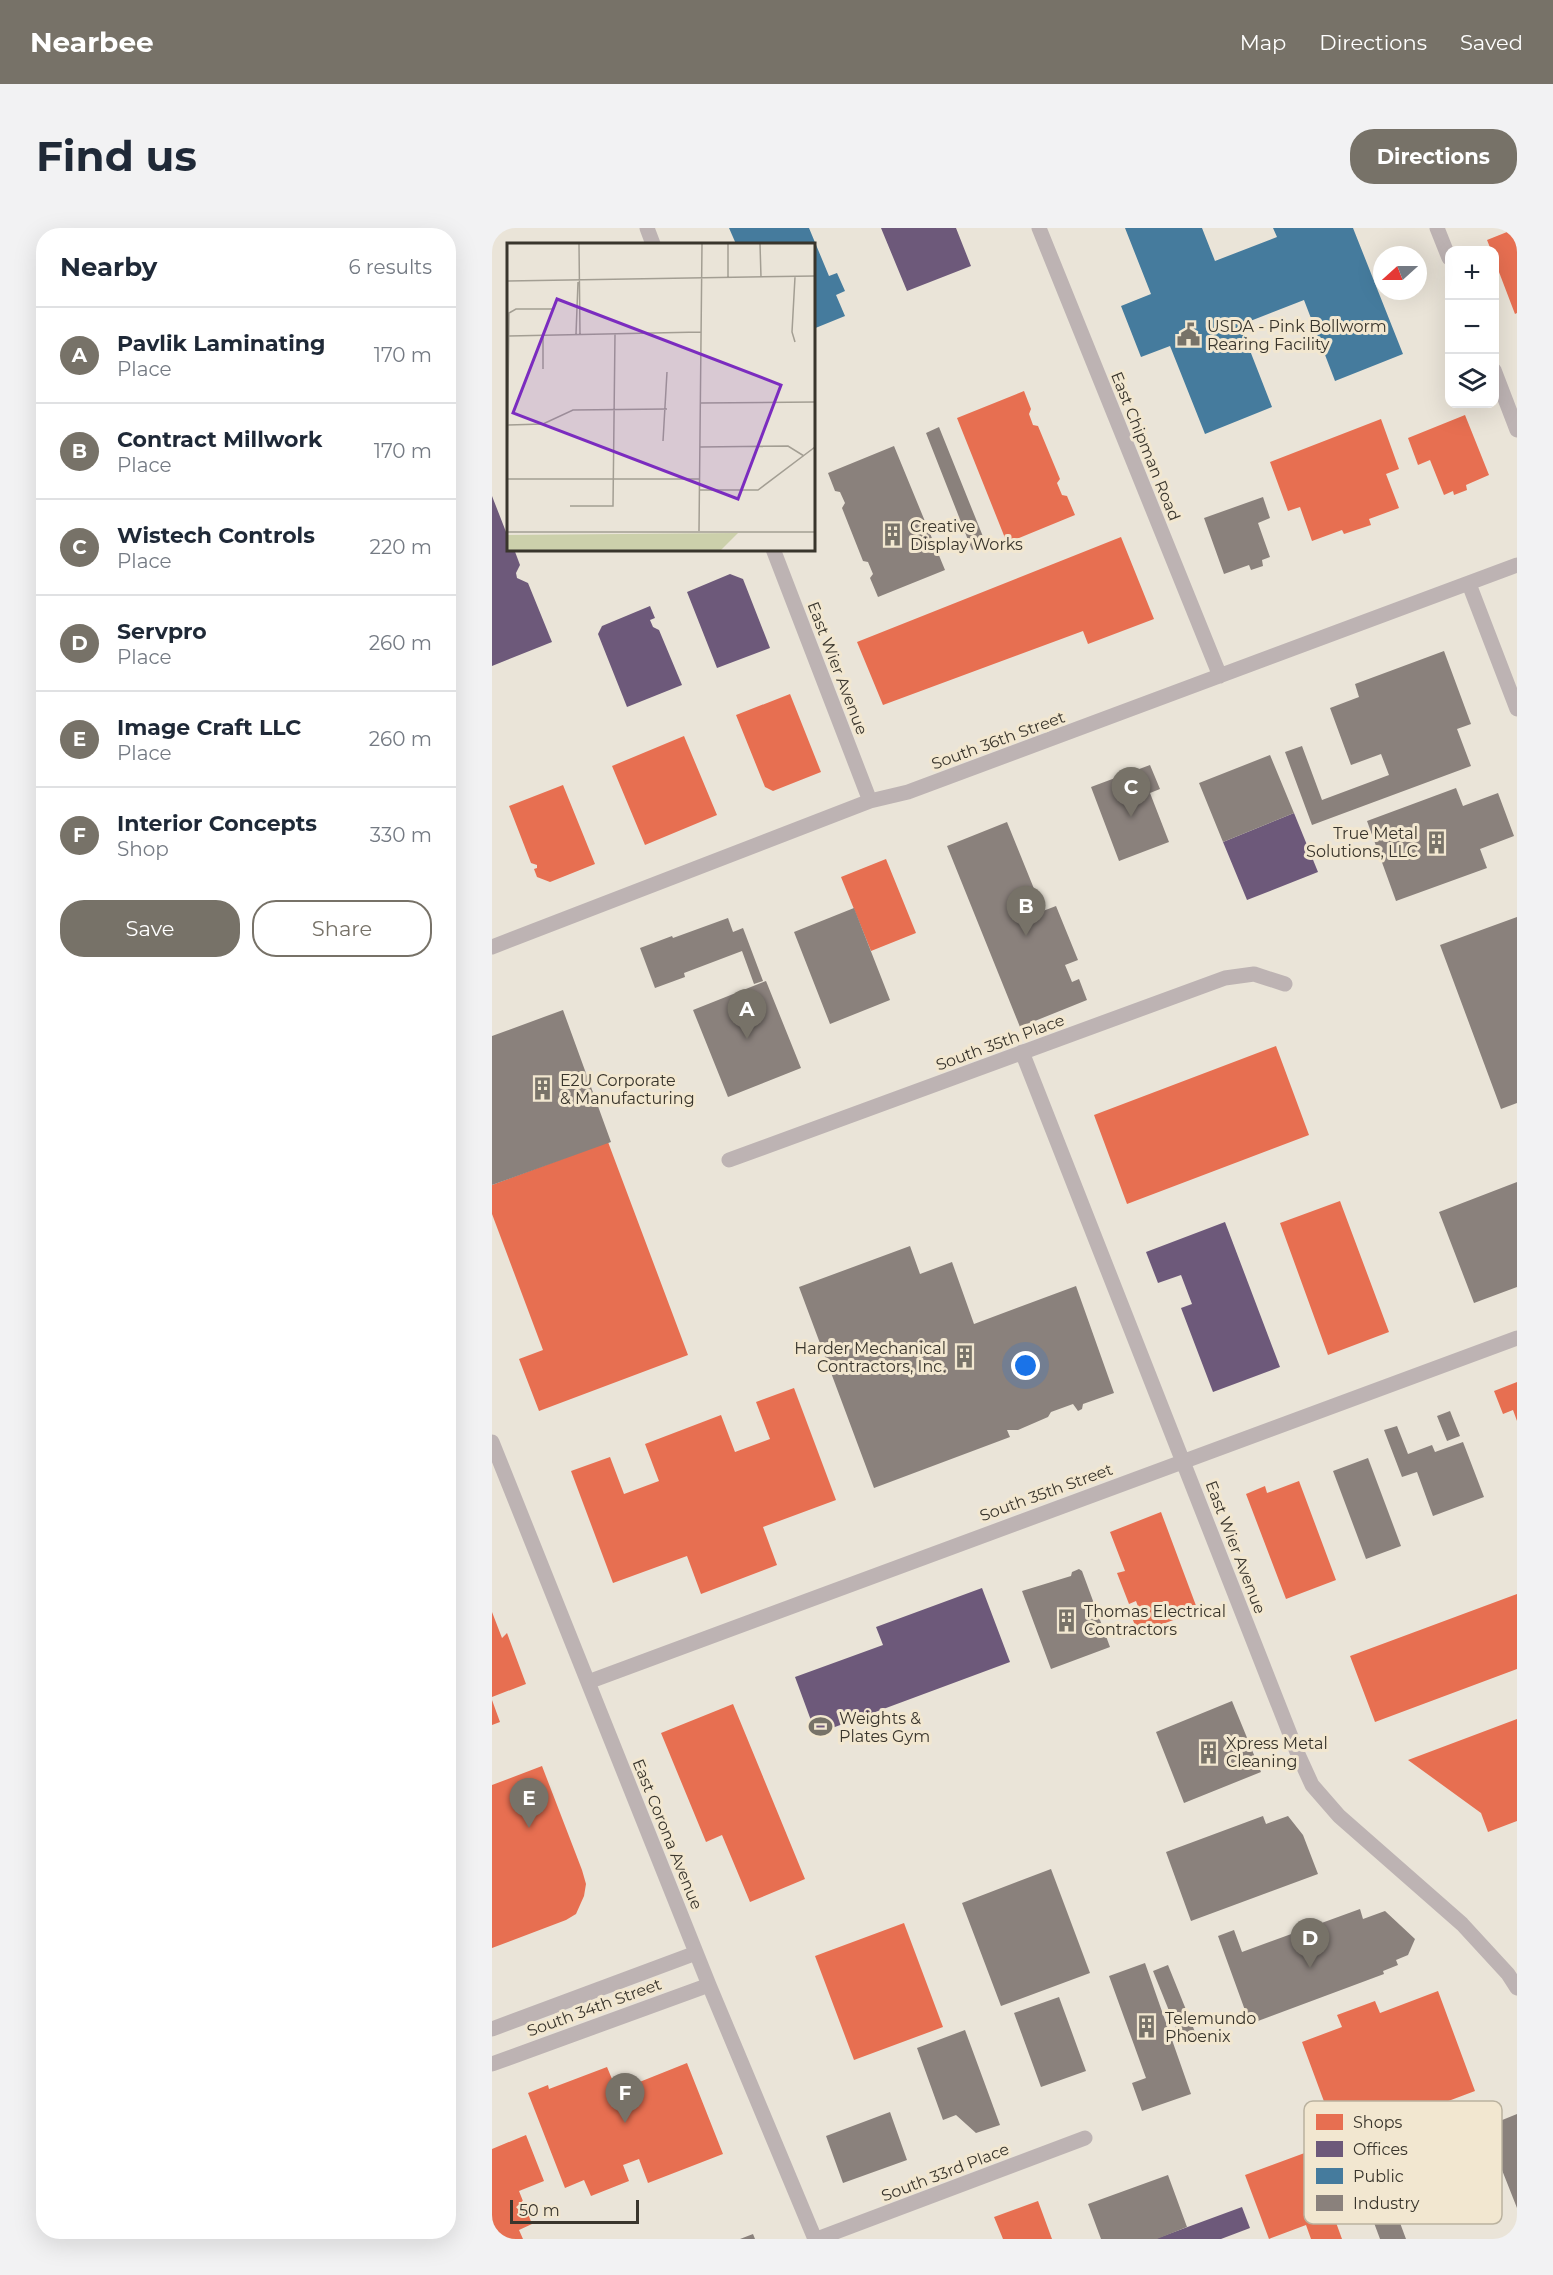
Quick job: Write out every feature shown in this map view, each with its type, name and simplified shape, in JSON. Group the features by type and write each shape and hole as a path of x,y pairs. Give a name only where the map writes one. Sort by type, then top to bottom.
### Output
{"street":[{"path":"647,228 653,243"},
{"name":"East Chipman Road","path":"1039,228 1220,676"},
{"path":"1437,228 1445,248"},
{"path":"1499,383 1517,430"},
{"name":"East Wier Avenue","path":"773,550 870,801"},
{"name":"South 36th Street","path":"492,947 870,801 908,792 1517,565"},
{"path":"1469,584 1517,709"},
{"name":"South 35th Place","path":"729,1160 1225,978 1254,974 1285,984"},
{"name":"East Wier Avenue","path":"1022,1052 1297,1752 1312,1785 1344,1822 1462,1924 1508,1974 1517,1988"},
{"name":"South 35th Street","path":"588,1682 1517,1338"},
{"name":"East Corona Avenue","path":"492,1442 709,1985 816,2239"},
{"name":"South 34th Street","path":"492,2030 696,1953"},
{"name":"South 34th Street","path":"492,2064 709,1985"},
{"name":"South 33rd Place","path":"816,2239 1085,2138"}],"building: Shops":[{"path":"1517,228 1517,313 1515,314 1499,272 1499,246 1489,246 1487,240"},
{"path":"1024,391 1031,409 1029,414 1033,425 1038,426 1060,479 1057,483 1062,495 1067,496 1075,515 1007,543 957,418"},
{"path":"1465,415 1489,475 1466,485 1467,490 1454,495 1453,491 1444,495 1430,460 1418,465 1408,438"},
{"path":"1381,419 1399,469 1386,474 1399,508 1369,519 1371,525 1344,534 1342,530 1312,541 1300,507 1288,511 1270,462"},
{"path":"1121,537 1154,619 1088,644 1083,631 883,705 857,642"},
{"path":"790,694 821,772 773,791 765,787 736,715"},
{"path":"684,736 717,815 645,845 612,766"},
{"path":"563,785 595,864 550,882 537,877 534,869 537,865 531,863 509,806"},
{"path":"886,859 916,933 871,951 841,877"},
{"path":"1276,1046 1309,1135 1127,1204 1094,1115"},
{"path":"608,1142 688,1355 539,1411 519,1359 543,1350 492,1214 492,1185"},
{"path":"1340,1201 1389,1332 1328,1355 1280,1223"},
{"path":"1517,1382 1517,1421 1513,1410 1503,1414 1494,1391"},
{"path":"794,1388 836,1500 763,1527 777,1565 701,1594 687,1556 613,1583 571,1471 610,1457 624,1494 659,1481 645,1444 721,1415 735,1452 770,1439 756,1402"},
{"path":"1299,1481 1336,1580 1286,1599 1246,1494 1265,1486 1267,1493"},
{"path":"1161,1512 1198,1611 1138,1633 1131,1615 1140,1612 1136,1601 1129,1604 1117,1573 1125,1571 1110,1532"},
{"path":"1517,1594 1517,1669 1375,1722 1350,1656"},
{"path":"492,1612 502,1638 507,1633 526,1684 492,1697"},
{"path":"492,1700 500,1722 492,1725"},
{"path":"733,1704 805,1879 750,1902 722,1835 706,1842 661,1733"},
{"path":"1517,1719 1517,1821 1488,1832 1481,1813 1408,1760"},
{"path":"542,1766 582,1870 586,1884 584,1896 576,1914 566,1920 492,1948 492,1785"},
{"path":"904,1923 943,2027 854,2060 815,1956"},
{"path":"1438,1991 1475,2091 1448,2101 1324,2101 1302,2042 1342,2027 1337,2015 1375,2001 1380,2013"},
{"path":"687,2063 723,2154 648,2183 639,2159 623,2165 629,2181 591,2196 584,2180 565,2188 528,2093 548,2085 549,2089 607,2067 617,2091"},
{"path":"526,2135 544,2181 519,2191 532,2224 519,2230 523,2239 492,2239 492,2149"},
{"path":"1304,2153 1304,2224 1337,2224 1342,2239 1311,2239 1306,2225 1269,2239 1245,2175"},
{"path":"1038,2201 1052,2239 1003,2239 994,2217"}],"building: Offices":[{"path":"881,228 956,228 971,266 907,291"},
{"path":"492,496 507,534 507,550 514,550 520,565 516,573 517,578 528,583 552,642 492,666"},
{"path":"730,574 743,579 770,648 717,668 687,592"},
{"path":"650,606 655,618 650,620 653,627 659,630 682,685 627,707 598,634 602,626"},
{"path":"1294,813 1318,872 1247,900 1223,842"},
{"path":"1225,1222 1280,1367 1213,1392 1181,1308 1192,1304 1181,1275 1158,1283 1146,1252"},
{"path":"982,1588 1010,1662 816,1734 795,1677 883,1645 876,1627"},
{"path":"1242,2207 1250,2228 1221,2239 1155,2239"}],"building: Public":[{"path":"729,228 809,228 829,276 837,273 845,291 836,295 845,316 814,329 814,243 736,243"},
{"name":"USDA - Pink Bollworm Rearing Facility","path":"1125,228 1202,228 1215,261 1277,237 1273,228 1353,228 1373,278 1373,300 1382,300 1403,354 1335,381 1304,300 1240,325 1272,407 1205,434 1170,346 1141,357 1121,306 1151,294"}],"building: Industry":[{"path":"939,427 986,544 972,550 926,433"},
{"name":"Creative Display Works","path":"894,446 945,570 878,597 870,578 873,574 868,562 863,561 842,508 845,503 840,492 835,491 828,473"},
{"path":"1263,497 1270,518 1258,523 1270,557 1262,560 1263,566 1251,570 1249,565 1224,574 1204,518"},
{"path":"1444,651 1471,724 1457,729 1471,766 1312,825 1285,752 1302,746 1322,800 1389,775 1381,754 1351,765 1330,708 1359,697 1355,684"},
{"path":"1270,755 1294,813 1223,842 1199,783"},
{"path":"1150,765 1160,789 1150,793 1169,842 1119,861 1091,787"},
{"name":"True Metal Solutions, LLC","path":"1456,788 1463,806 1498,793 1514,836 1480,849 1487,868 1396,901 1367,821"},
{"path":"1007,822 1043,911 1056,906 1078,960 1065,965 1072,982 1079,979 1087,1000 1020,1027 947,846"},
{"path":"854,908 890,1000 830,1024 794,932"},
{"path":"1517,917 1517,1103 1501,1109 1440,945"},
{"path":"728,918 733,932 743,928 763,981 754,984 742,951 684,973 685,977 655,988 640,948"},
{"path":"766,981 801,1068 728,1097 693,1010"},
{"name":"E2U Corporate & Manufacturing","path":"563,1010 611,1142 492,1185 492,1036"},
{"path":"1517,1182 1517,1287 1474,1303 1439,1212"},
{"name":"Harder Mechanical Contractors, Inc.","path":"910,1246 920,1274 952,1262 974,1324 1076,1286 1114,1393 1083,1404 1082,1409 1078,1411 1073,1404 1051,1412 1048,1417 1018,1430 1007,1430 1010,1437 874,1488 799,1287"},
{"path":"1450,1411 1460,1436 1447,1441 1437,1416"},
{"path":"1397,1426 1408,1454 1432,1445 1435,1452 1463,1442 1484,1497 1433,1516 1417,1472 1402,1477 1384,1430"},
{"path":"1368,1458 1401,1546 1366,1559 1333,1471"},
{"name":"Thomas Electrical Contractors","path":"1079,1569 1082,1571 1110,1647 1051,1669 1022,1591 1071,1576 1072,1572"},
{"name":"Xpress Metal Cleaning","path":"1232,1701 1261,1772 1184,1803 1156,1732"},
{"path":"1263,1816 1266,1824 1288,1816 1303,1835 1318,1874 1191,1921 1166,1852"},
{"path":"1051,1869 1090,1973 1001,2006 962,1903"},
{"path":"1360,1909 1363,1919 1385,1911 1415,1939 1408,1955 1396,1960 1398,1965 1383,1971 1384,1974 1250,2024 1218,1936 1234,1930 1242,1952"},
{"name":"Telemundo Phoenix","path":"1145,1963 1191,2094 1142,2111 1132,2083 1146,2078 1109,1976"},
{"path":"1168,1965 1195,2032 1180,2038 1153,1971"},
{"path":"1059,1997 1086,2071 1041,2087 1014,2013"},
{"path":"965,2030 1000,2125 976,2133 956,2115 943,2120 917,2048"},
{"path":"890,2112 907,2160 843,2183 826,2136"},
{"path":"1517,2114 1517,2208 1502,2170 1502,2120"},
{"path":"1168,2175 1187,2227 1157,2239 1101,2239 1088,2204"},
{"path":"1374,2224 1400,2224 1406,2239 1380,2239"},
{"path":"753,2234 755,2239 740,2239"}],"place":[{"name":"USDA - Pink Bollworm Rearing Facility","path":"1189,335"},
{"name":"Creative Display Works","path":"892,535"},
{"name":"Wistech Controls","path":"1131,817"},
{"name":"True Metal Solutions, LLC","path":"1436,842"},
{"name":"Contract Millwork","path":"1026,936"},
{"name":"Pavlik Laminating","path":"747,1039"},
{"name":"E2U Corporate & Manufacturing","path":"542,1089"},
{"name":"Harder Mechanical Contractors, Inc.","path":"964,1357"},
{"name":"Thomas Electrical Contractors","path":"1066,1620"},
{"name":"Weights & Plates Gym","path":"821,1727"},
{"name":"Xpress Metal Cleaning","path":"1208,1752"},
{"name":"Image Craft LLC","path":"529,1828"},
{"name":"Servpro","path":"1310,1968"},
{"name":"Telemundo Phoenix","path":"1147,2027"},
{"name":"Interior Concepts","path":"625,2123"}]}
